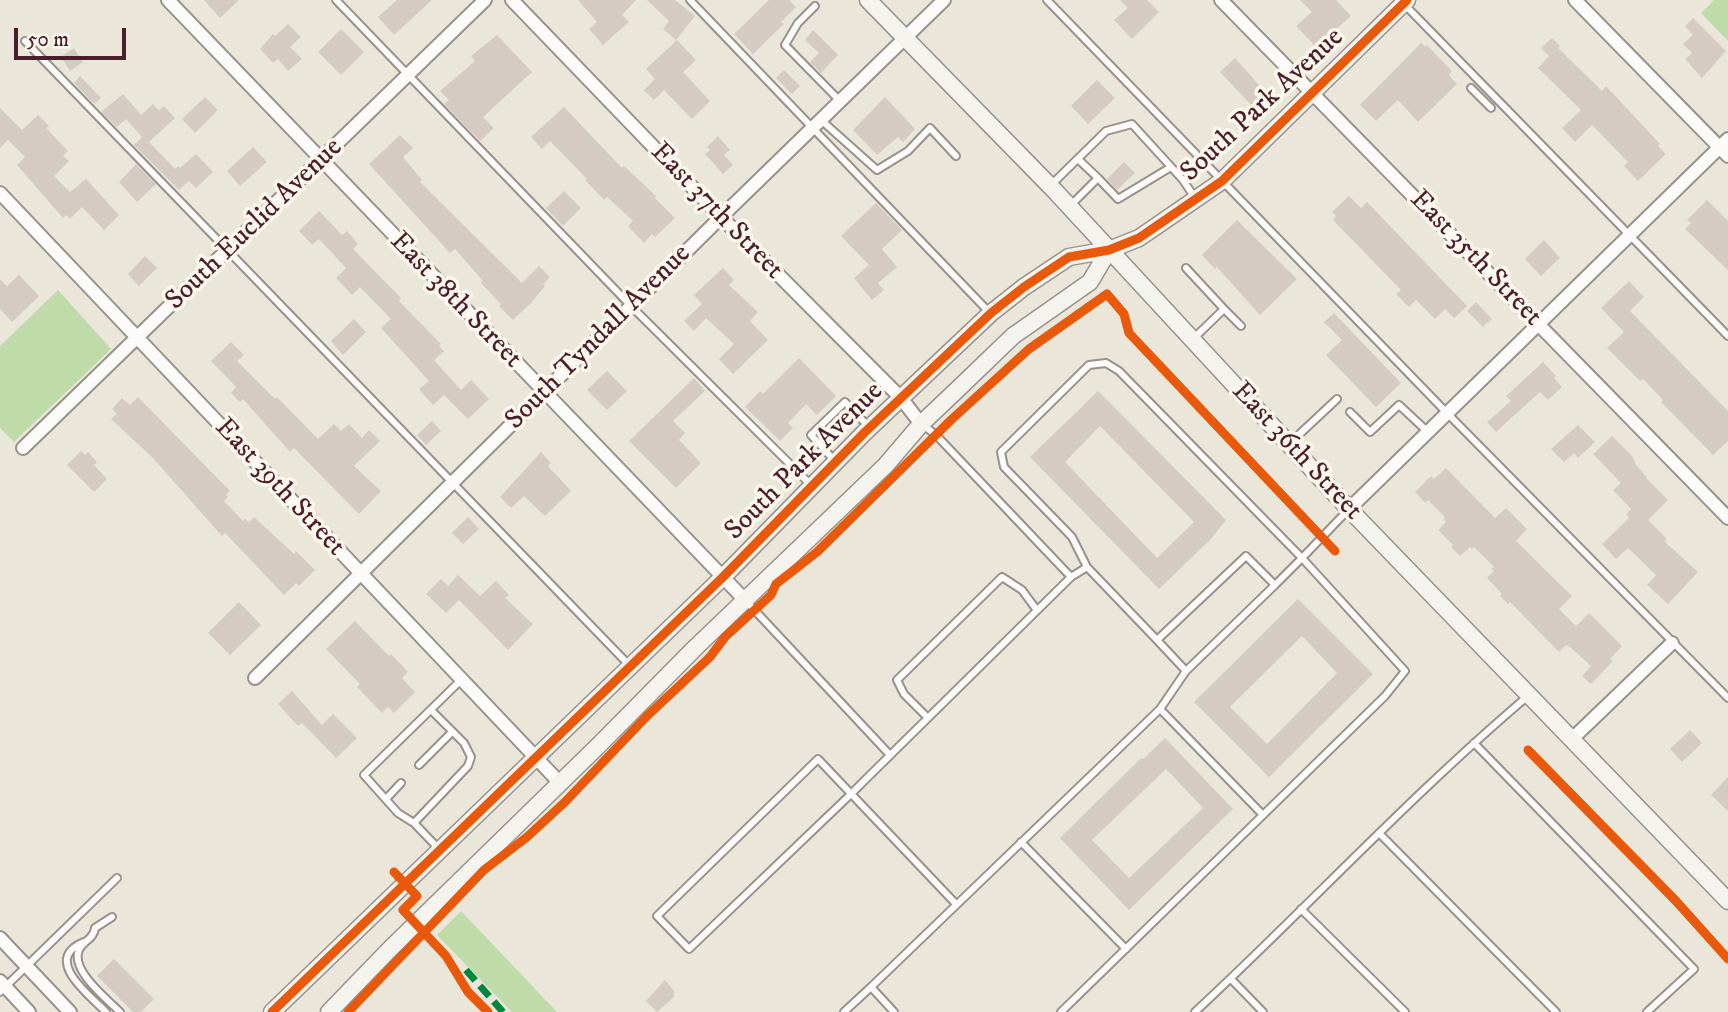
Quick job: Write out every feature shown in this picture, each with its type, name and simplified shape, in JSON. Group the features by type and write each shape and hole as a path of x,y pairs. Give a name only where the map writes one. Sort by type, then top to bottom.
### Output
{"main road":[{"name":"East 36th Street","path":"867,0 1050,186 1288,445 1728,901"},
{"name":"South Park Avenue","path":"272,1012 723,577 869,428 991,313 1024,286 1069,257 1109,250 1139,238 1222,181 1403,1"},
{"name":"South Park Avenue","path":"329,1012 744,599 886,465 921,424 1013,335 1090,282 1109,250"}],"street":[{"name":"East 38th Street","path":"169,0 543,393 744,599"},
{"name":"South Euclid Avenue","path":"23,448 485,0"},
{"name":"East 37th Street","path":"512,0 720,217 901,398 921,424"},
{"name":"South Tyndall Avenue","path":"255,678 720,217 944,0"},
{"name":"East 35th Street","path":"1221,0 1728,517"},
{"path":"1349,509 1629,235 1725,147 1575,0"},
{"name":"East 39th Street","path":"0,193 560,783"},
{"path":"1572,739 1672,643"},
{"path":"0,938 70,1012"},
{"path":"2,986 29,1012"}],"lane":[{"path":"336,0 631,306 812,487"},
{"path":"690,0 817,124 991,313"},
{"path":"1047,0 1447,413 1728,698"},
{"path":"1403,1 1728,336"},
{"path":"815,6 798,23 785,44 840,102"},
{"path":"25,41 631,666"},
{"path":"1471,88 1491,108"},
{"path":"817,124 877,170 908,151 930,128 956,156"},
{"path":"1050,186 1106,131 1132,124 1171,167 1196,200"},
{"path":"1078,159 1118,199 1171,167"},
{"path":"1069,207 1098,178"},
{"path":"1186,268 1241,326"},
{"path":"1191,341 1224,309"},
{"path":"1061,1012 1385,696 1405,671 1302,558 1119,371 1106,363 1090,365 1001,452 1004,467 1072,537 1087,567 1186,671"},
{"path":"1288,445 1337,398"},
{"path":"836,462 811,435 845,402 869,428"},
{"path":"1350,412 1370,432 1399,404 1428,432"},
{"path":"921,424 936,435 1071,576"},
{"path":"844,1012 1160,709 1186,671 1349,509"},
{"path":"1157,640 1246,556 1275,585"},
{"path":"956,904 851,794 818,759 657,916 689,949 851,794 1071,576 1087,567"},
{"path":"928,718 904,694 897,680 1002,577 1022,590 1036,610"},
{"path":"744,599 890,755"},
{"path":"441,850 414,823 398,813 365,775 463,679"},
{"path":"1195,1012 1379,833 1529,695"},
{"path":"1160,709 1262,814"},
{"path":"414,823 468,766 471,757 464,743 431,710"},
{"path":"419,765 452,732"},
{"path":"1474,743 1694,969 1647,1012"},
{"path":"386,799 401,783"},
{"path":"1379,833 1556,1012"},
{"path":"1021,842 1126,949"},
{"path":"2,986 117,878"},
{"path":"1301,909 1405,1012"},
{"path":"112,917 106,923 106,928 79,949 78,959 80,971 120,1012"},
{"path":"86,942 73,947 65,964 73,978 106,1012"},
{"path":"1231,979 1263,1012"},
{"path":"870,987 894,1012"}],"green space":[{"path":"1714,0 1728,0 1728,41 1701,13"},
{"path":"58,290 111,349 14,442 0,428 0,346"},
{"path":"461,911 557,1012 512,1012 437,935"}],"building":[{"path":"204,0 239,0 220,18"},
{"path":"397,0 432,0 394,35 378,17"},
{"path":"578,0 636,0 622,15 629,22 603,45 589,29 597,22"},
{"path":"647,0 675,0 695,16 676,40 663,29 669,21"},
{"path":"769,0 789,0 796,7 781,22 784,24 753,54 734,34"},
{"path":"1120,0 1147,0 1159,12 1132,39 1114,20 1128,8"},
{"path":"1300,0 1336,0 1351,16 1316,47 1296,26 1312,12"},
{"path":"1693,18 1726,51 1702,78 1685,59 1692,53 1683,44 1693,35 1685,26"},
{"path":"288,24 301,37 290,47 302,59 288,71 278,59 273,63 260,49 273,34 275,36"},
{"path":"341,29 364,52 341,75 318,52"},
{"path":"813,30 838,55 821,73 810,62 819,53 805,40"},
{"path":"497,35 532,72 483,117 494,128 480,141 444,104 449,100 440,91 475,61 471,56"},
{"path":"1552,38 1560,46 1558,48 1602,91 1606,86 1660,144 1658,146 1666,154 1638,181 1624,166 1628,162 1592,125 1575,142 1562,128 1581,110 1538,68 1549,56 1541,48"},
{"path":"677,40 696,60 683,72 710,101 692,119 664,90 654,100 644,90 655,79 646,69"},
{"path":"1421,43 1425,47 1427,45 1452,71 1449,75 1457,84 1418,122 1398,100 1376,121 1360,105"},
{"path":"74,48 83,62 70,71 61,57"},
{"path":"1235,58 1267,94 1253,107 1220,72"},
{"path":"784,70 800,86 792,94 776,78"},
{"path":"80,76 101,98 94,104 74,83"},
{"path":"1097,80 1115,98 1088,124 1071,106"},
{"path":"123,94 141,115 153,104 159,110 164,106 175,118 149,142 175,169 196,154 213,172 196,188 189,181 179,190 134,145 142,137 126,119 117,127 101,112"},
{"path":"205,97 218,110 195,133 182,119"},
{"path":"885,97 915,129 903,142 898,137 877,155 853,130"},
{"path":"564,107 622,168 624,166 656,196 675,218 655,237 652,234 644,243 628,226 633,221 607,197 604,200 550,141 542,149 531,137"},
{"path":"0,108 22,130 38,115 49,126 46,128 68,151 63,156 69,161 54,176 70,192 86,179 119,215 104,230 82,207 70,219 66,215 63,218 17,165 25,157 8,140 0,148"},
{"path":"400,135 413,148 403,157 422,180 420,182 522,283 539,266 550,277 532,302 513,320 455,249 450,253 369,164"},
{"path":"718,136 730,150 724,155 733,165 723,174 705,154 710,150 707,147"},
{"path":"253,147 267,162 240,186 227,171"},
{"path":"1124,162 1135,173 1117,190 1107,179"},
{"path":"136,164 156,184 137,202 119,182"},
{"path":"564,191 581,208 563,226 546,208"},
{"path":"1349,196 1361,208 1367,202 1467,306 1454,318 1445,309 1435,319 1416,300 1409,307 1396,294 1401,290 1333,220 1336,216 1332,212"},
{"path":"1707,200 1728,221 1728,270 1685,229 1691,223 1687,220"},
{"path":"876,203 902,230 882,249 897,267 878,283 884,290 872,300 854,278 869,265 841,236"},
{"path":"319,211 342,235 347,231 358,244 353,249 441,344 439,346 444,351 434,360 461,390 471,380 489,399 468,419 444,395 433,405 419,389 429,381 381,328 391,319 360,287 352,295 336,278 346,268 319,239 312,245 299,231"},
{"path":"1237,220 1297,279 1260,315 1217,267 1215,269 1202,255"},
{"path":"1544,240 1560,258 1541,276 1525,259"},
{"path":"145,256 157,268 139,286 128,274"},
{"path":"723,268 734,280 729,285 758,312 750,321 768,340 733,374 719,359 734,344 706,318 694,331 684,321 702,304 694,295"},
{"path":"19,275 39,296 12,322 0,309 0,279 7,286"},
{"path":"1629,281 1644,297 1630,311 1728,411 1728,441 1713,455 1661,402 1663,400 1643,379 1640,381 1607,348 1624,332 1601,308"},
{"path":"1476,302 1492,319 1483,327 1467,311"},
{"path":"1334,313 1401,383 1376,407 1326,355 1342,340 1324,322"},
{"path":"354,319 366,332 343,355 331,341"},
{"path":"231,342 244,355 237,361 318,439 334,424 341,431 349,424 362,438 369,430 380,441 354,466 381,491 359,514 294,448 290,452 243,399 240,402 231,393 236,387 211,361"},
{"path":"799,358 836,396 817,415 806,404 788,423 793,428 780,441 745,407 760,391 763,394"},
{"path":"1543,362 1562,387 1548,400 1540,392 1496,432 1487,422 1511,401 1506,396"},
{"path":"607,371 627,391 607,410 587,390"},
{"path":"694,378 705,391 673,421 685,433 679,440 701,463 676,488 629,441"},
{"path":"1098,391 1226,520 1211,539 1159,589 1030,457","holes":["1100,426 1194,522 1157,558 1065,462"]},
{"path":"138,397 230,491 224,501 243,521 245,519 249,522 254,517 315,570 299,586 296,583 284,595 225,533 222,536 152,457 111,419 117,414 112,409 122,398 130,405"},
{"path":"432,421 441,431 426,445 417,435"},
{"path":"1578,425 1595,442 1578,458 1574,453 1564,462 1551,449"},
{"path":"1612,436 1668,500 1648,520 1667,539 1664,541 1698,572 1668,604 1647,585 1656,575 1628,548 1616,559 1602,544 1629,518 1626,514 1631,509 1613,490 1621,483 1593,454"},
{"path":"81,451 85,455 88,452 97,462 94,465 107,479 94,492 67,465"},
{"path":"541,452 551,463 548,466 571,491 545,516 524,496 511,508 500,497"},
{"path":"1446,468 1495,518 1506,508 1527,529 1516,541 1572,596 1559,609 1576,626 1589,613 1622,646 1610,659 1613,661 1591,684 1582,676 1591,666 1566,645 1559,652 1510,602 1508,604 1500,596 1502,594 1487,578 1494,571 1491,569 1494,567 1474,547 1470,547 1460,556 1438,530 1446,522 1443,519 1445,517 1428,500 1425,503 1415,492 1431,476 1434,479"},
{"path":"468,517 479,529 463,544 452,533"},
{"path":"458,575 480,596 496,581 509,595 505,598 533,624 508,650 459,600 446,613 426,594 441,579 448,586"},
{"path":"1298,599 1373,674 1269,777 1194,702","holes":["1302,636 1337,673 1267,744 1230,707"]},
{"path":"239,602 261,625 230,655 208,633"},
{"path":"355,621 408,672 402,678 415,692 394,713 388,707 382,713 357,687 360,684 326,649"},
{"path":"292,691 322,725 333,714 357,738 336,758 302,723 298,726 278,704"},
{"path":"1690,730 1702,743 1682,762 1670,749"},
{"path":"1165,738 1233,809 1129,910 1060,838 1141,758","holes":["1166,769 1203,808 1129,878 1092,840"]},
{"path":"1728,777 1728,811 1711,795"},
{"path":"114,959 154,999 141,1012 133,1012 97,976"},
{"path":"665,980 675,992 675,996 657,1012 646,1001"}],"marked path":[{"path":"466,970 503,1012"}],"cycle path":[{"path":"272,1012 723,577 865,432 991,313 1069,257 1109,250 1139,238 1222,181 1407,0"},
{"path":"348,1012 484,870 527,837 565,802 647,716 710,657 725,637 771,595 776,584 817,552 951,420 1029,349 1107,294 1124,314 1129,333 1335,551"},
{"path":"1528,750 1676,901 1728,959"},
{"path":"394,872 417,896 403,910 446,956 468,992 488,1012"}]}
